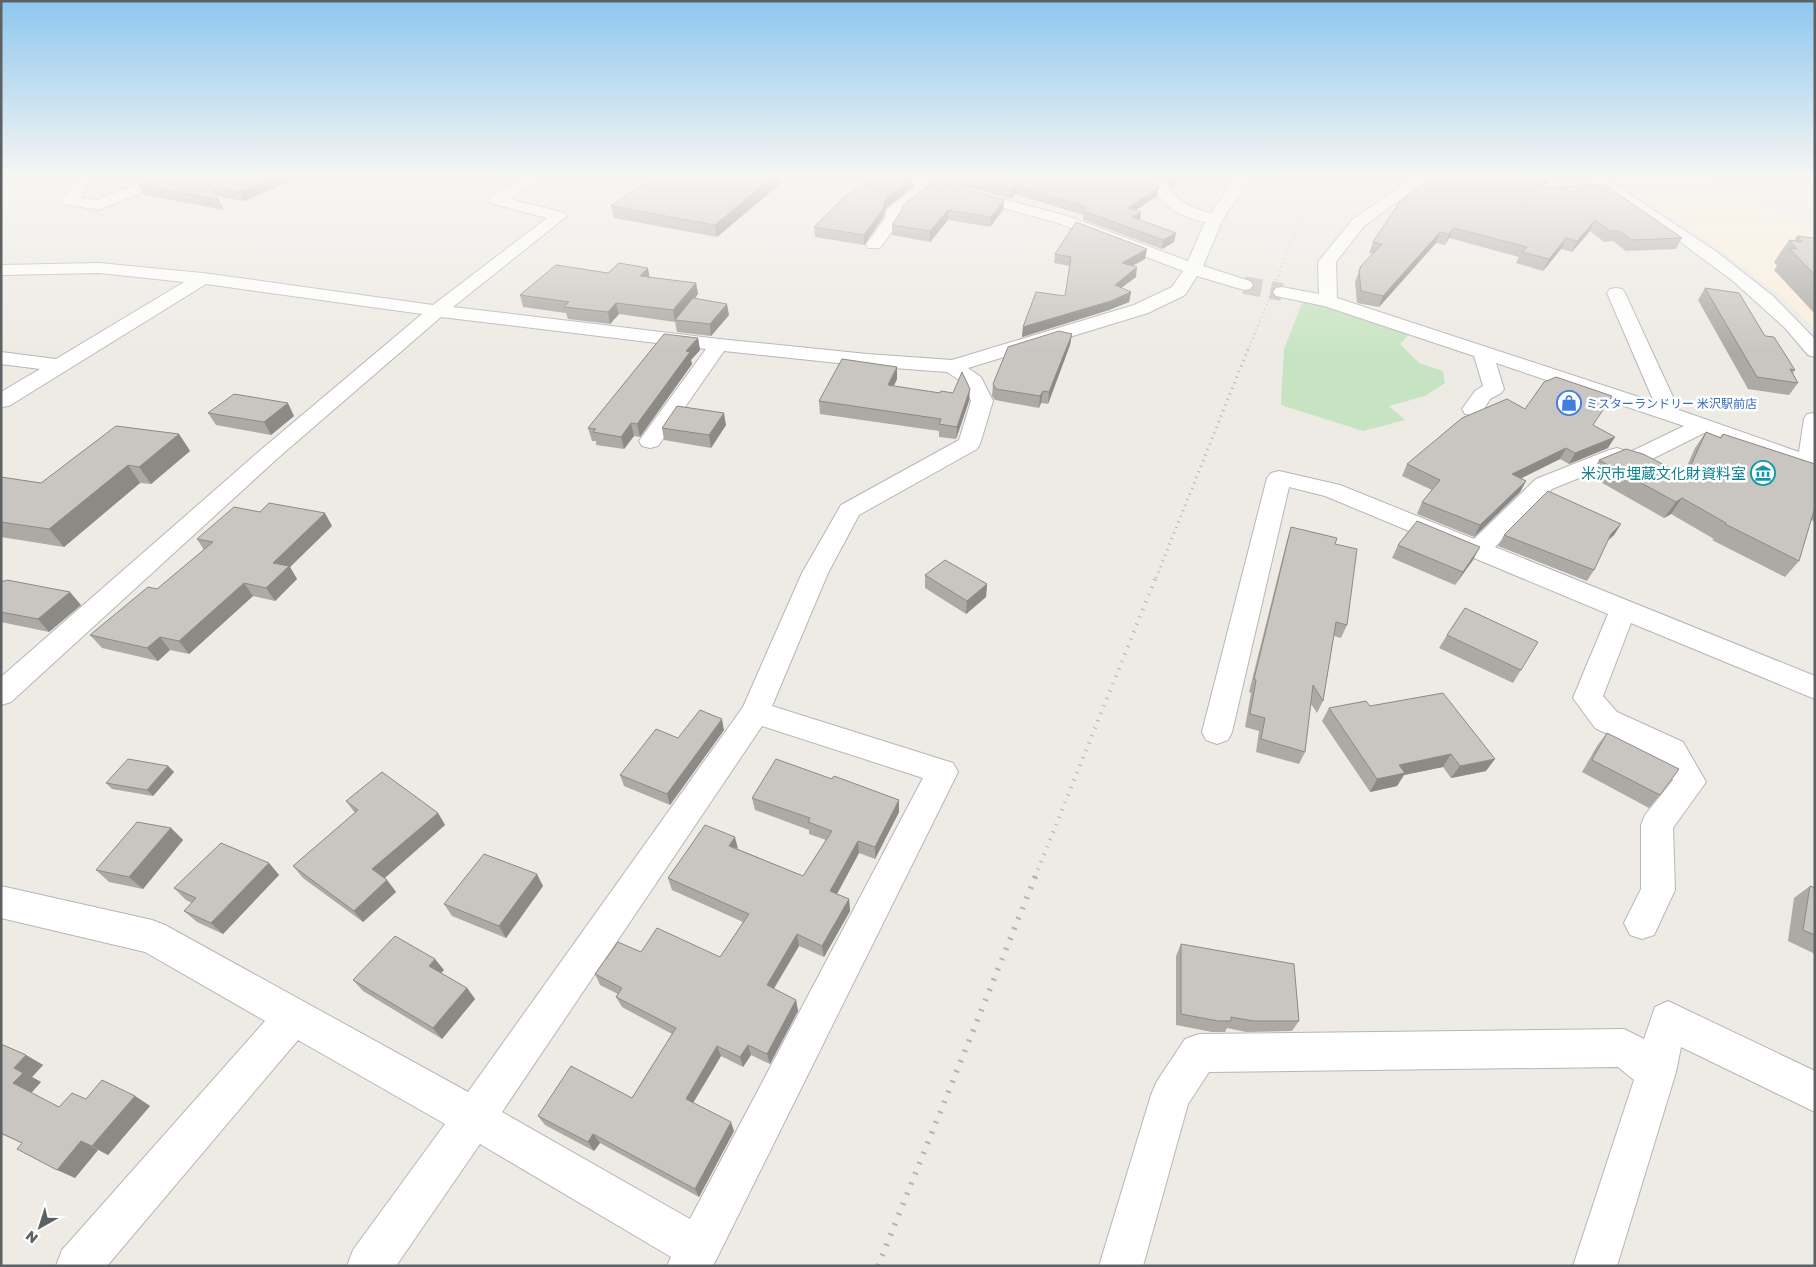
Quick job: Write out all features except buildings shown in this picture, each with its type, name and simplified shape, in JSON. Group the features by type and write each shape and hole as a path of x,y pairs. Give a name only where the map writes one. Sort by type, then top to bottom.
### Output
{"street":[{"path":"1,694 213,502 437,311 534,235"},
{"path":"874,244 881,235"},
{"path":"1104,235 1193,269 1244,285"},
{"path":"1,270 99,268 203,278 437,311 719,345 867,360 952,366 988,357 1141,309 1179,291 1193,269 1208,235"},
{"path":"1328,301 1327,262 1348,235"},
{"path":"1681,235 1772,303 1815,351"},
{"path":"1,401 203,278"},
{"path":"1282,292 1328,301 1670,414 1812,464 1815,419"},
{"path":"1616,293 1670,414"},
{"path":"650,440 719,345"},
{"path":"1473,409 1482,395 1494,389 1483,353"},
{"path":"1,358 60,365"},
{"path":"369,1266 474,1118 755,712 815,573 850,510 969,444 982,401 974,381 952,366"},
{"path":"1478,550 1544,484 1617,455 1630,461 1702,426"},
{"path":"1217,732 1279,478 1332,490 1815,688"},
{"path":"1623,610 1588,698 1606,720 1672,751 1690,782 1657,825 1658,890 1642,923"},
{"path":"1,902 152,937 292,1018 474,1118 694,1257 942,772 755,712"},
{"path":"78,1266 292,1018"},
{"path":"1595,1266 1656,1072 1668,1020 1815,1092"},
{"path":"1121,1266 1171,1095 1199,1053 1624,1048 1656,1072"}],"shaded area":[{"path":"1699,235 1815,235 1815,328 1784,298"}],"green space":[{"path":"1303,301 1320,304 1409,334 1400,344 1419,363 1443,371 1445,383 1425,396 1389,406 1405,420 1363,431 1281,405 1284,349"}],"tunnel":[{"path":"1244,285 1282,292"}],"railway":[{"path":"1248,351 1294,235"},
{"path":"1156,578 1248,349"},
{"path":"1035,877 1156,577"},
{"path":"878,1266 1036,875"}],"place":[{"name":"ミスターランドリー 米沢駅前店","path":"1569,403"},
{"name":"米沢市埋蔵文化財資料室","path":"1763,473"}]}
